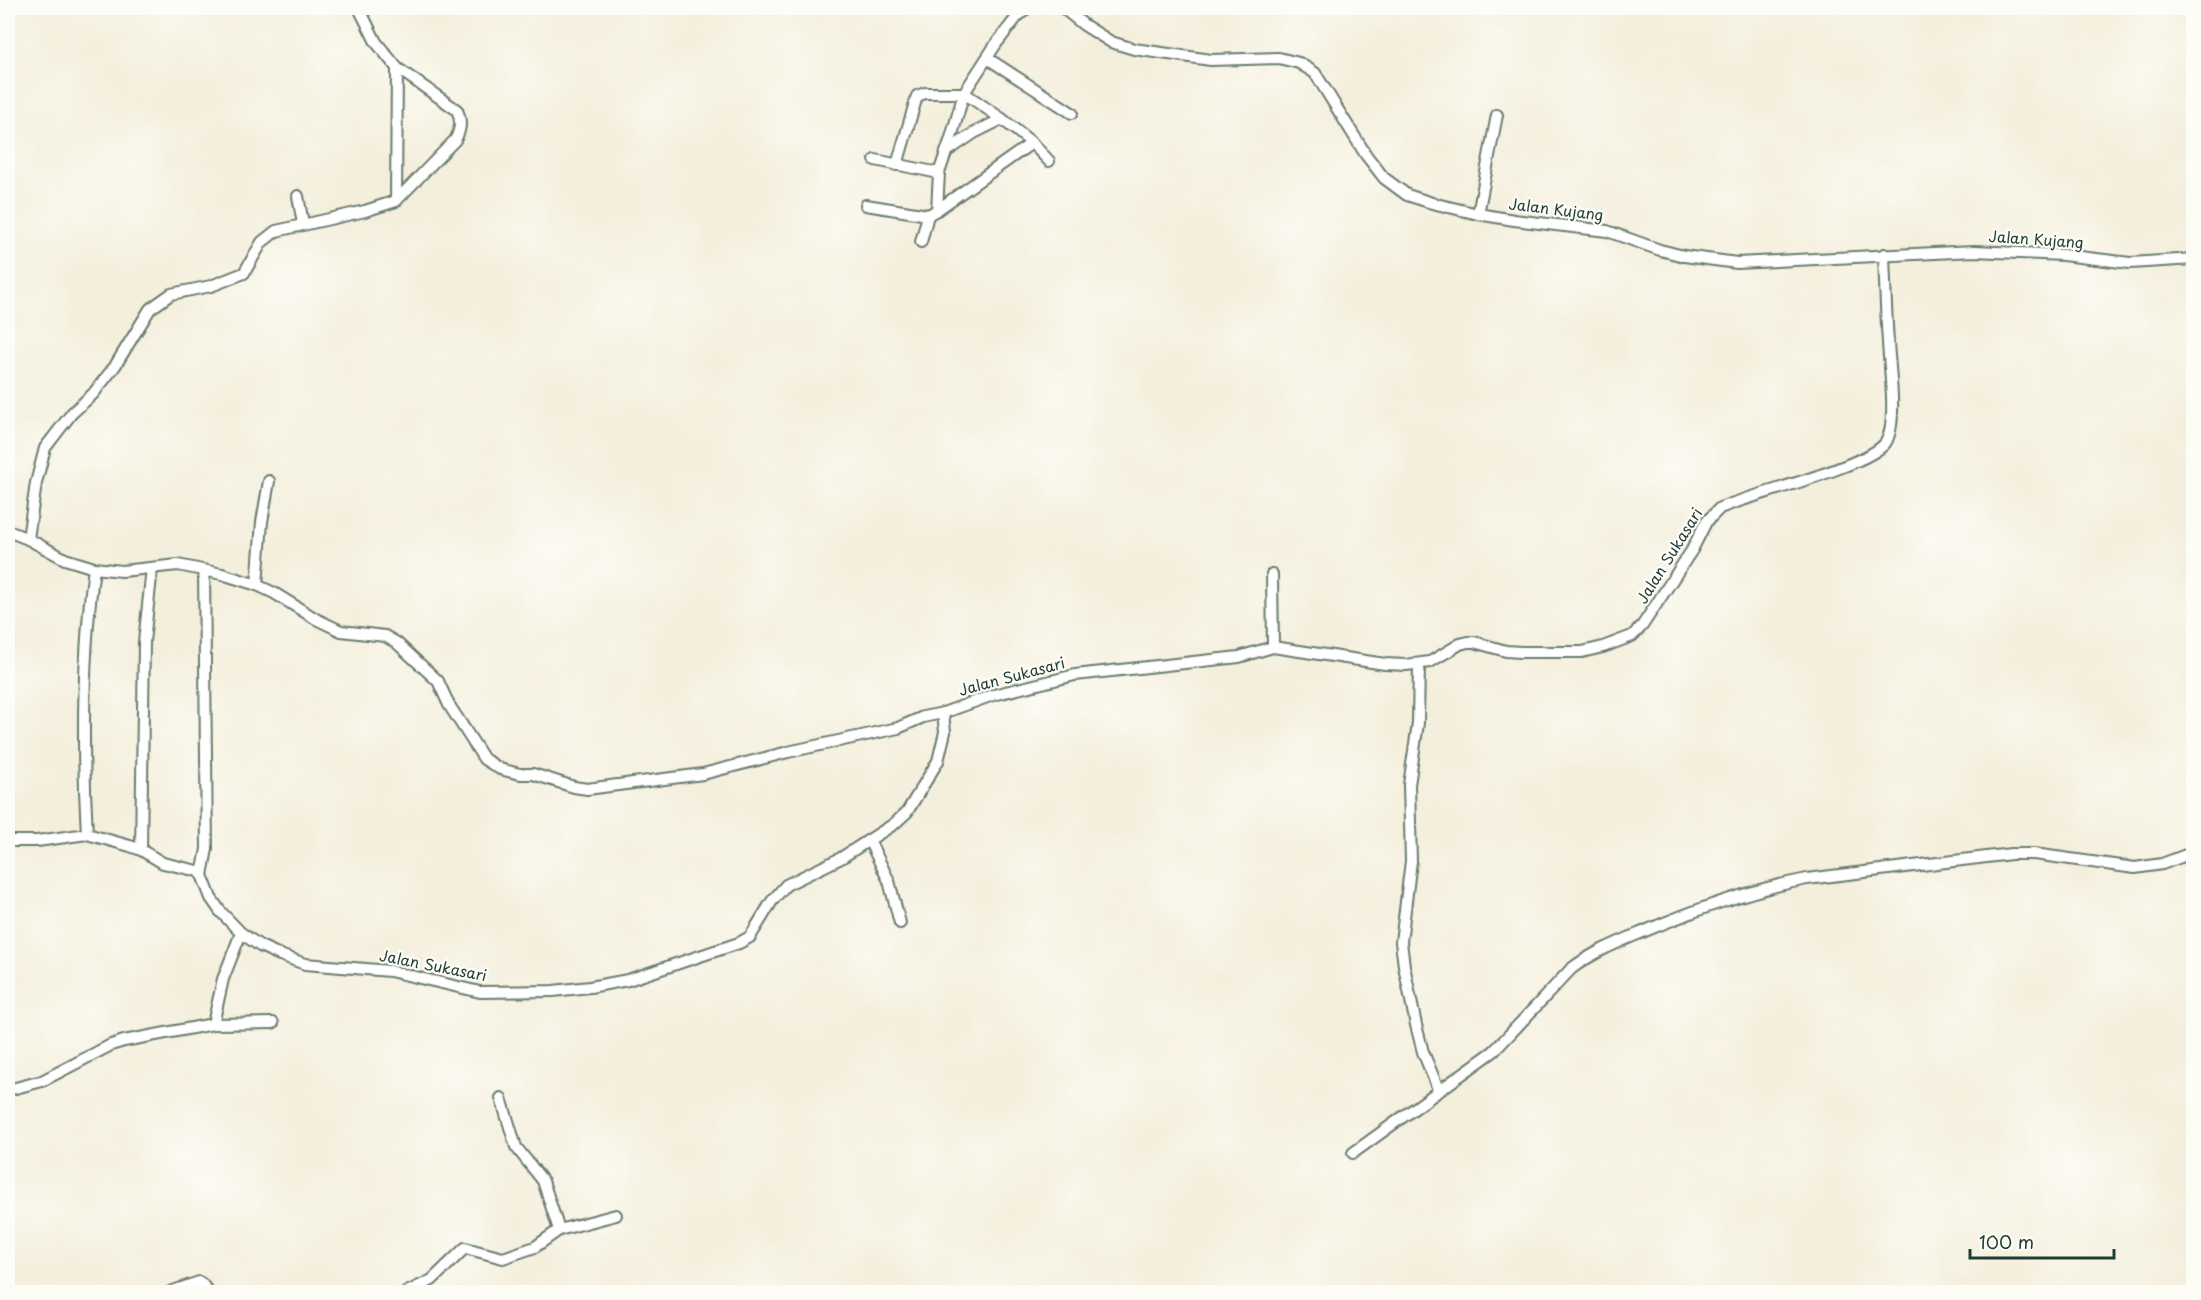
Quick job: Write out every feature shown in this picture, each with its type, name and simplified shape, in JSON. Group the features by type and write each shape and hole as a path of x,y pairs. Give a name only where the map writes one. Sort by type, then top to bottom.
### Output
{"street":[{"path":"28,539 36,483 45,447 72,413 93,394 115,366 150,309 171,294 211,286 244,273 262,242 276,231 365,211 396,201 455,140 460,128 457,110 398,68 376,42 359,8"},
{"path":"921,242 932,213 939,173 964,93 1017,16 1026,8"},
{"name":"Jalan Kujang","path":"1063,8 1084,25 1112,42 1134,49 1211,60 1279,58 1299,63 1315,73 1366,155 1384,178 1407,195 1478,214 1607,231 1660,250 1706,260 1748,262 1884,254 2015,252 2130,263 2193,259"},
{"path":"987,58 1072,113"},
{"path":"396,201 398,68"},
{"path":"897,165 917,96 925,93 964,93 1002,119 1032,143 1049,161"},
{"path":"1478,214 1497,115"},
{"path":"945,152 974,133 1002,119"},
{"path":"866,205 932,213 1032,143"},
{"path":"875,160 939,173"},
{"path":"298,196 303,225"},
{"name":"Jalan Sukasari","path":"202,875 211,898 241,933 260,946 305,964 390,971 480,992 553,991 590,987 628,980 740,943 750,937 772,902 786,885 842,858 894,824 907,812 938,761 945,732 943,713 993,695 1075,675 1239,657 1274,648 1385,664 1419,664 1437,659 1450,649 1467,642 1506,651 1561,653 1582,652 1603,647 1632,636 1651,614 1692,550 1706,522 1720,508 1860,460 1885,443 1890,432 1892,382 1884,254"},
{"path":"257,585 262,522 269,481"},
{"path":"8,531 65,559 94,568 122,571 178,565 222,574 257,585 341,631 378,635 397,643 438,681 449,705 484,759 500,769 520,774 533,774 574,787 587,789 703,774 788,752 898,728 923,717 943,713"},
{"path":"87,834 82,753 87,615 94,568"},
{"path":"141,850 144,642 152,568"},
{"path":"8,841 46,840 87,834 141,850 158,861 191,868 202,875 207,849 204,572"},
{"path":"1272,574 1274,648"},
{"path":"1419,664 1418,723 1408,798 1411,861 1401,942 1416,1025 1423,1052 1439,1091"},
{"path":"868,840 889,881 900,923"},
{"path":"1353,1153 1502,1045 1580,962 1605,948 1712,904 1807,879 2011,854 2034,854 2135,868 2162,864 2193,852"},
{"path":"213,1024 223,979 241,933"},
{"path":"8,1089 42,1081 111,1045 213,1024 273,1023"},
{"path":"501,1098 516,1147 543,1181 559,1230"},
{"path":"407,1293 432,1280 465,1248 503,1258 535,1247 559,1230 616,1215"},
{"path":"170,1293 199,1282 208,1293"}]}
